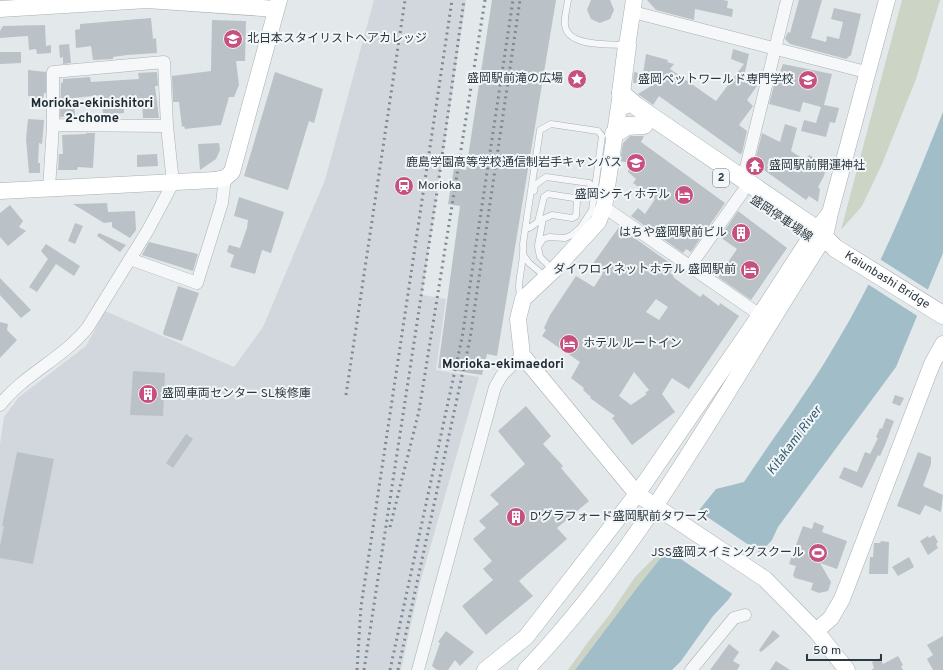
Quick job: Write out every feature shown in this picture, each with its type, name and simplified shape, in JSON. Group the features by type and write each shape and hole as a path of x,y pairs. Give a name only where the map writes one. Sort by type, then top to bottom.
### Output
{"main road":[{"path":"627,46 623,111 627,126 644,125"},
{"name":"盛岡停車場線","path":"623,111 632,115 644,125 742,187"},
{"name":"盛岡停車場線","path":"623,111 821,239"},
{"name":"Kaiunbashi Bridge","path":"821,239 941,314"}],"street":[{"path":"0,9 147,0 278,5 232,172 224,178 173,183 0,191"},
{"path":"690,266 742,187 787,0"},
{"path":"526,670 589,598 656,505 755,351 821,239 830,213 866,72 887,0"},
{"path":"627,46 634,6 775,49 866,72"},
{"path":"0,405 17,388 77,341 88,327 130,259 173,183 164,62 53,72 53,125 49,189"},
{"path":"623,111 604,207 598,222 550,274 524,299 518,319 522,355 638,494 765,579 816,631 847,670"},
{"path":"53,125 168,126"},
{"path":"130,259 197,283 222,203 224,178"},
{"path":"604,207 760,315"},
{"path":"485,670 526,637 570,583 638,494 760,315 821,239"},
{"path":"816,631 831,618 842,599 930,370 943,344"},
{"path":"418,670 495,387 502,375 522,355"},
{"path":"691,670 734,618 745,615"}],"lane":[{"path":"568,0 565,26 571,37 581,42 627,46"},
{"path":"538,247 543,239 549,237 565,238 572,235 581,227 592,210 602,136 598,131 551,124 540,130 523,244 524,256 529,263 550,274"},
{"path":"522,304 518,291 535,185 546,177 589,183 595,188"},
{"path":"529,228 538,222 544,197 548,194 574,198 577,201 576,216 572,218 552,215 543,219 538,247 540,257 550,274"}],"shaded area":[{"path":"374,0 466,0 422,295 446,299 436,370 479,377 420,583 401,670 0,670 0,444 4,417 19,397 86,346 105,311 234,367 263,327 325,180"}],"green space":[{"path":"902,0 940,0 916,79 882,164 862,206 841,230"},
{"path":"662,550 665,553 575,670 568,670 610,614 635,577"}],"water":[{"name":"Kitakami River","path":"943,112 943,253 896,367 778,527 772,540 759,554 728,600 713,616 681,661 672,670 575,670 636,589 716,489 744,482 804,394 854,313 882,257"}],"pier":[{"path":"878,258 930,291 919,317 866,283"},
{"path":"697,510 762,554 734,595 666,549"}],"building":[{"path":"492,0 556,0 497,356 487,354 482,375 438,368 460,206 448,204 454,168 466,170"},
{"path":"591,0 610,0 614,10 610,19 600,23 591,19 587,10"},
{"path":"647,0 728,1 727,8 733,9 732,17 695,9 694,20 656,10"},
{"path":"799,0 822,0 811,38 826,42 827,36 839,39 843,22 831,19 834,8 861,14 851,55 846,59 790,44 785,39 788,32 790,33"},
{"path":"151,18 153,39 156,38 157,53 127,55 113,57 113,59 93,60 91,46 76,48 75,30 80,29 80,24"},
{"path":"212,20 246,21 245,61 236,61 239,85 234,97 229,97 221,125 185,129 184,126 182,127 179,102 173,102 172,76 211,71"},
{"path":"45,25 46,46 51,45 51,53 37,54 36,49 29,50 28,36 0,38 0,31 3,26"},
{"path":"69,44 71,63 63,64 63,57 60,58 59,45"},
{"path":"733,49 749,54 744,76 757,86 747,100 753,106 739,125 747,131 742,153 740,154 659,96 653,105 638,94 659,81 633,83 634,72 643,74 646,54 668,60 667,62 674,64 670,69 716,101 744,64 731,59"},
{"path":"0,52 21,52 21,63 0,64"},
{"path":"783,64 832,74 824,105 839,108 835,123 830,122 826,137 801,131 804,120 816,123 821,107 803,102 800,112 769,104 777,74 779,75"},
{"path":"28,70 46,72 46,93 44,93 43,100 34,100 34,97 28,96"},
{"path":"157,72 158,86 155,86 159,118 143,118 142,104 124,105 124,113 103,115 102,95 74,98 75,116 60,117 61,82 63,83 63,79 90,77 91,82 139,79 138,73"},
{"path":"275,72 323,89 314,123 309,121 288,190 244,176"},
{"path":"28,119 44,120 42,144 39,143 38,163 40,163 40,173 29,173 26,139"},
{"path":"785,124 797,128 791,151 805,160 809,155 827,164 824,176 818,187 820,189 818,202 809,196 806,200 764,170 755,161 762,133 780,142"},
{"path":"95,133 93,168 78,167 77,170 58,170 59,154 63,154 62,135"},
{"path":"630,136 644,136 641,142 725,203 691,252 686,249 683,253 631,216 638,208 645,214 655,199 633,183 636,179 628,172 630,163 620,161 623,143"},
{"path":"219,143 220,150 216,159 200,170 198,144"},
{"path":"157,154 158,166 137,167 137,155"},
{"path":"239,197 284,212 271,253 262,250 255,274 230,267 234,255 227,252 229,245 240,248 247,228 248,220 234,216"},
{"path":"107,203 108,212 135,211 136,230 130,238 112,227 112,222 104,223 73,204"},
{"path":"10,205 23,221 19,227 26,231 8,246 0,237 0,213"},
{"path":"738,211 787,248 751,300 718,277 737,249 720,237"},
{"path":"75,223 83,226 75,244 68,241"},
{"path":"619,227 674,266 670,273 674,276 673,277 700,297 703,294 719,306 720,303 739,316 689,389 672,378 662,394 675,412 632,445 612,418 615,416 590,398 591,397 583,390 584,388 571,378 580,362 542,336 546,330 544,328 550,315 576,276 594,287 603,273 592,265","holes":["656,299 668,307 659,320 646,312","634,372 649,390 645,393 647,394 631,405 619,396"]},
{"path":"99,233 126,245 120,252 97,236"},
{"path":"149,242 198,254 193,271 142,255"},
{"path":"46,244 80,266 74,276 56,264 37,292 29,287 48,259 41,251"},
{"path":"0,278 31,310 21,318 0,295"},
{"path":"178,286 199,293 182,341 164,335 163,333"},
{"path":"0,322 8,324 7,330 17,340 0,358"},
{"name":"盛岡車両センター SL検修庫","path":"133,371 165,373 163,416 130,415"},
{"path":"895,395 904,398 900,406 892,403"},
{"path":"526,406 551,436 543,444 563,466 561,468 589,501 557,528 567,539 519,581 533,596 486,635 462,606 493,580 483,569 492,561 473,539 486,528 479,521 499,504 490,495 525,464 498,431"},
{"path":"886,418 894,421 880,456 878,455 862,488 839,478 844,467 857,472 865,452 870,454 878,438 876,437 880,428 882,429"},
{"path":"186,434 193,439 173,468 166,463"},
{"path":"17,452 54,459 33,564 0,558 0,546 4,526 2,526"},
{"path":"918,452 931,457 931,464 923,486 943,495 941,512 925,505 920,515 897,506"},
{"path":"814,522 824,526 822,532 847,541 837,569 820,563 831,582 828,591 819,593 811,590 813,583 795,578 793,575 796,566 789,564 803,526 812,529"},
{"path":"934,535 938,542 936,544 938,548 928,555 920,541 928,536 929,538"},
{"path":"881,541 889,542 888,574 869,574 870,557 873,557 874,543 880,543"},
{"path":"909,557 914,567 898,576 892,567"},
{"path":"773,630 780,636 761,652 759,650"},
{"path":"446,631 474,652 460,666 455,660 448,670 437,670 432,666 440,643 438,642"},
{"path":"943,636 943,670 933,670 927,659 933,655 927,645"},
{"path":"729,644 739,652 733,661 740,665 737,670 710,670"},
{"path":"898,656 903,665 901,666 903,670 871,670 874,668 872,662 880,658 883,664"},
{"path":"776,661 790,670 770,670"}],"railway":[{"path":"346,395 405,0"},
{"path":"357,670 361,606 452,0"},
{"path":"364,670 437,192 464,0"},
{"path":"390,527 419,411 485,0"},
{"path":"390,670 462,338 513,0"},
{"path":"398,670 470,339 520,0"}],"place":[{"name":"北日本スタイリストヘアカレッジ","path":"233,39"},
{"name":"盛岡駅前滝の広場","path":"577,79"},
{"name":"盛岡ペットワールド専門学校","path":"808,80"},
{"name":"鹿島学園高等学校通信制岩手キャンパス","path":"636,163"},
{"name":"盛岡駅前開運神社","path":"755,166"},
{"name":"Morioka","path":"404,186"},
{"name":"盛岡シティホテル","path":"684,195"},
{"name":"はちや盛岡駅前ビル","path":"741,233"},
{"name":"ダイワロイネットホテル 盛岡駅前","path":"750,270"},
{"name":"ホテル ルートイン","path":"569,344"},
{"name":"盛岡車両センター SL検修庫","path":"148,394"},
{"name":"D'グラフォード盛岡駅前タワーズ","path":"516,517"},
{"name":"JSS盛岡スイミングスクール","path":"818,553"}],"district":[{"name":"Morioka-ekinishitori 2-chome","path":"92,112"},
{"name":"Morioka-ekimaedori","path":"503,365"}]}
